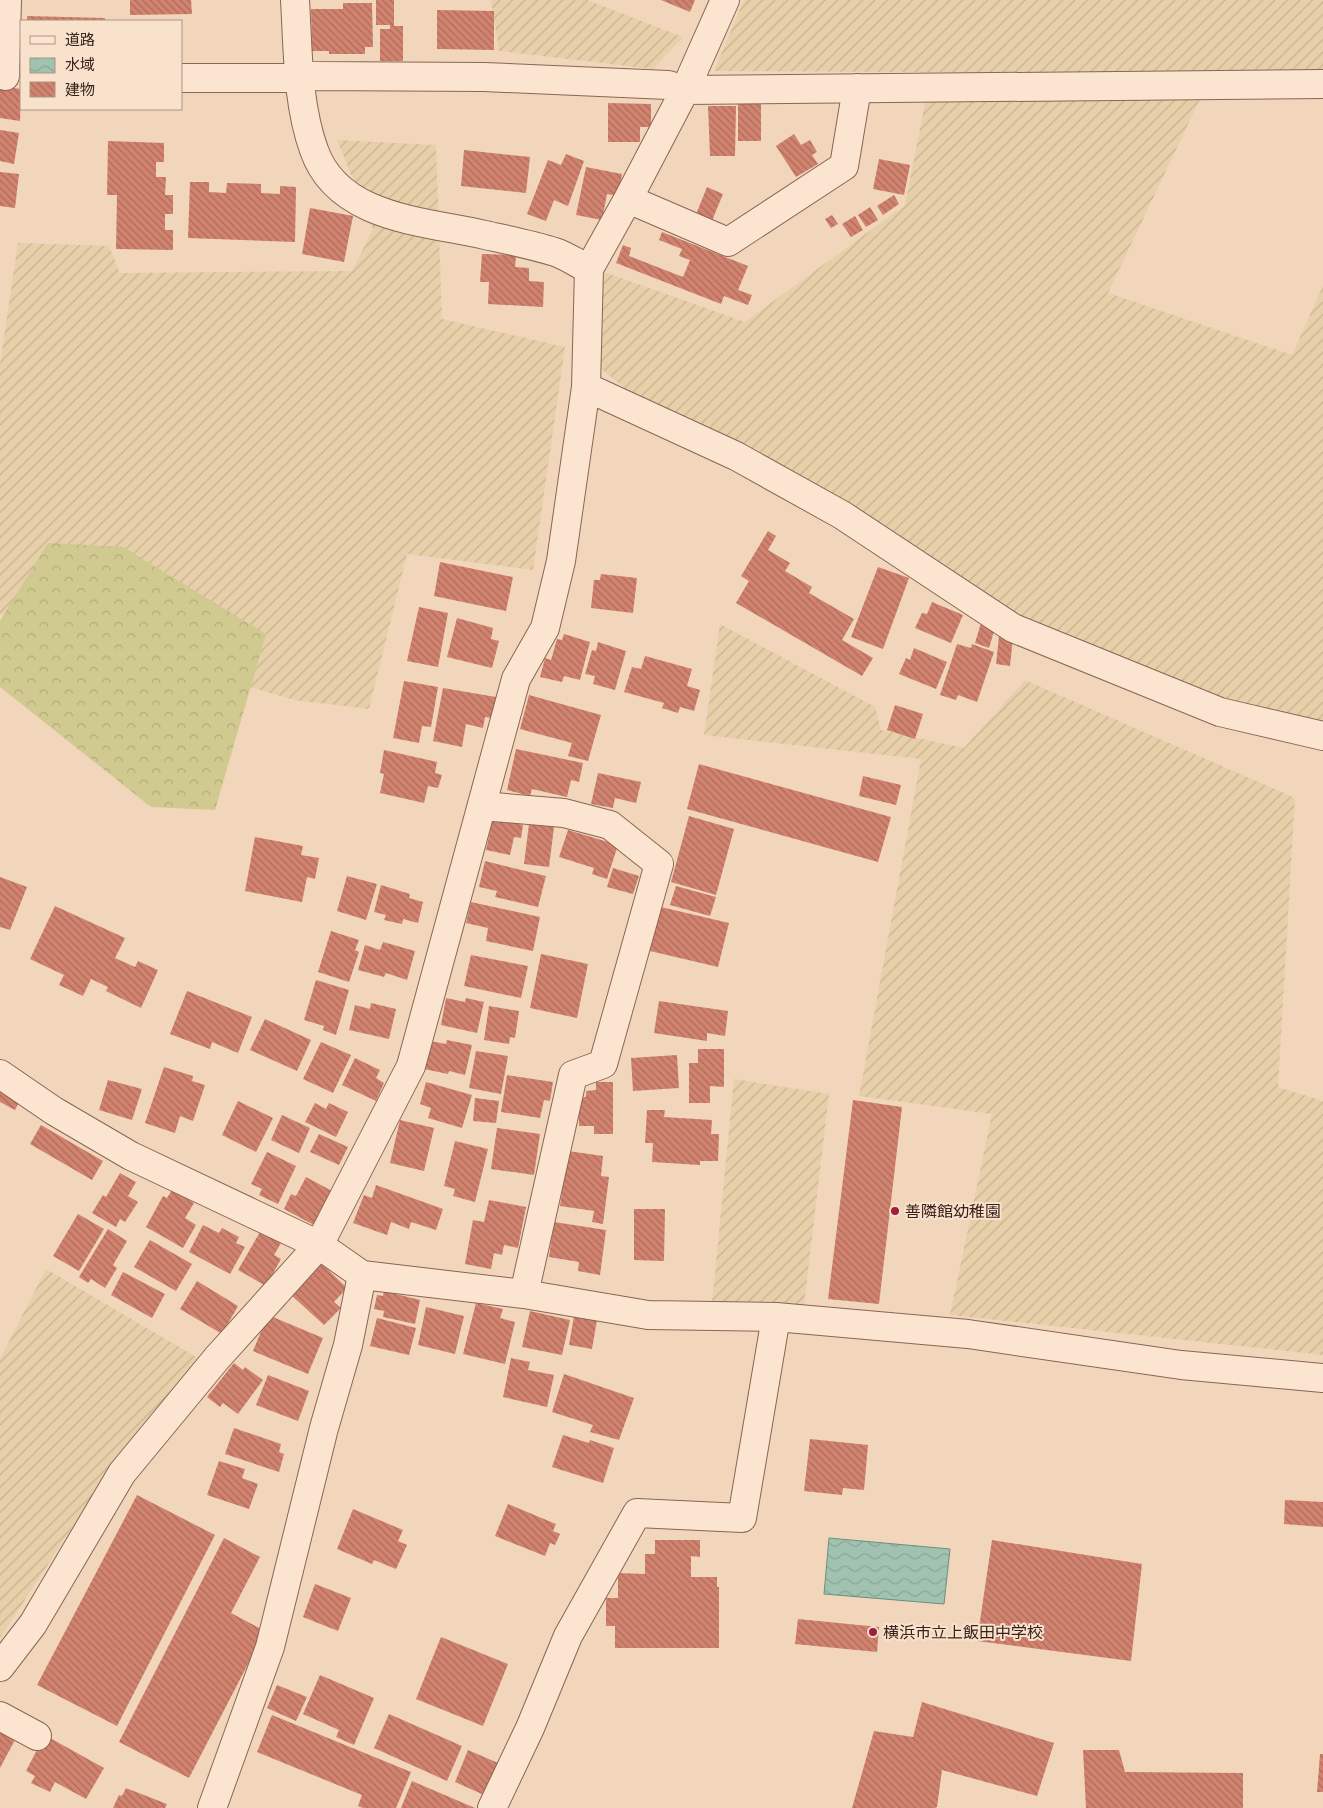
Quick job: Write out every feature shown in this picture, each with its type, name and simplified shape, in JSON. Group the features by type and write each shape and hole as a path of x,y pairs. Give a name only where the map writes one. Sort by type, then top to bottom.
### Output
{"street":[{"path":"7,0 9,76"},
{"path":"295,0 300,78 306,123 314,152 328,178 352,198 379,212 556,252 589,269"},
{"path":"0,1667 33,1624 122,1473 217,1358 319,1245 410,1066 516,679 545,628 560,561 586,387 589,269 685,90 725,0"},
{"path":"182,78 300,78 313,76 484,77 668,85 685,90 1323,84"},
{"path":"628,199 728,242 844,166 857,88"},
{"path":"586,387 736,456 842,515 1013,628 1220,712 1323,736"},
{"path":"482,806 564,813 610,826 659,864 603,1064 573,1075 524,1294"},
{"path":"0,1074 54,1111 130,1156 319,1245 362,1275 524,1294 648,1315 776,1317 968,1334 1181,1366 1323,1378"},
{"path":"212,1808 270,1647 324,1428 348,1345 362,1275"},
{"path":"492,1808 530,1728 568,1636 637,1513 742,1518 776,1317"},
{"path":"0,1716 37,1736"}],"shaded area":[{"path":"491,0 587,0 683,37 653,69 499,51"},
{"path":"744,0 1323,0 1323,74 714,71"},
{"path":"927,93 1200,99 1108,293 1292,355 1323,286 1323,725 1231,704 1014,615 848,511 626,389 593,362 604,272 745,322 905,205"},
{"path":"337,140 436,145 442,319 565,347 533,570 407,554 369,709 294,700 0,614 0,364 18,243 109,246 120,273 352,271 373,229"},
{"path":"720,624 875,707 881,730 964,748 1025,680 1295,798 1278,1087 1323,1101 1323,1355 950,1315 992,1114 859,1096 921,759 704,735"},
{"path":"734,1079 829,1094 804,1305 712,1303"},
{"path":"46,1269 205,1362 105,1477 0,1638 0,1359"}],"green space":[{"path":"48,543 123,547 266,634 215,810 151,807 0,687 0,621"}],"water":[{"path":"829,1538 950,1549 944,1604 824,1594"}],"building":[{"path":"130,0 191,0 192,14 130,15"},
{"path":"376,0 394,0 394,26 403,26 403,61 380,61 380,29 390,29 390,25 376,25"},
{"path":"661,0 695,0 690,12"},
{"path":"343,3 372,3 373,47 365,47 365,54 329,54 329,51 312,51 311,9 343,9"},
{"path":"437,10 494,11 494,50 437,49"},
{"path":"27,16 105,18 105,20 27,20"},
{"path":"0,86 20,89 20,121 0,118"},
{"path":"608,103 651,104 651,127 640,127 640,142 608,142"},
{"path":"738,104 761,104 761,141 738,141"},
{"path":"708,106 736,106 735,156 710,156"},
{"path":"0,130 19,133 14,164 0,161"},
{"path":"794,134 801,145 810,140 817,152 812,155 818,164 796,177 776,146"},
{"path":"108,141 164,143 164,162 156,162 156,177 166,177 165,195 173,195 173,214 165,214 165,230 173,230 173,250 116,249 117,195 107,195"},
{"path":"464,150 530,157 526,193 461,186"},
{"path":"566,154 584,161 568,206 554,200 546,221 527,214 548,160 561,165"},
{"path":"879,159 910,165 904,195 873,189"},
{"path":"586,167 622,174 618,196 607,194 602,220 576,215"},
{"path":"0,172 19,174 15,208 0,206"},
{"path":"190,182 209,182 209,192 226,193 227,183 261,184 261,193 280,194 280,186 296,187 295,242 188,238"},
{"path":"707,187 723,194 711,223 695,217"},
{"path":"894,195 899,204 883,215 877,206"},
{"path":"870,207 878,220 866,227 858,215"},
{"path":"310,208 353,216 344,262 302,254"},
{"path":"832,215 838,224 831,228 825,219"},
{"path":"855,216 863,230 851,237 842,224"},
{"path":"662,232 748,266 738,290 752,295 748,305 724,296 721,304 616,263 623,245 631,248 629,256 683,277 690,260 679,256 682,249 659,240"},
{"path":"482,254 516,255 515,267 529,268 529,281 544,282 543,307 488,304 489,282 480,282"},
{"path":"768,531 776,536 768,550 790,563 785,571 812,587 809,593 854,619 842,640 873,658 862,676 736,603 749,581 741,576"},
{"path":"440,562 513,577 506,611 434,596"},
{"path":"878,567 909,578 883,649 851,637"},
{"path":"601,574 637,578 633,613 591,608 594,580 600,580"},
{"path":"932,602 963,615 951,643 915,628 922,613 927,614"},
{"path":"419,607 448,613 438,667 407,661"},
{"path":"457,618 493,628 491,639 499,641 492,668 447,657"},
{"path":"981,623 995,628 989,648 975,643"},
{"path":"564,634 590,642 580,680 564,676 562,682 540,677 545,658 551,660 557,639 562,640"},
{"path":"999,636 1013,638 1010,666 996,664"},
{"path":"598,642 626,651 615,690 593,684 595,676 585,674 592,650 596,651"},
{"path":"957,644 971,648 972,644 994,652 977,702 958,695 956,700 940,695"},
{"path":"914,648 947,662 936,689 899,674 906,658 910,660"},
{"path":"645,656 692,669 687,686 700,690 694,711 680,707 678,713 662,708 664,703 624,692 632,667 641,669"},
{"path":"404,681 438,687 431,727 422,726 419,743 393,738"},
{"path":"443,688 496,697 492,718 485,717 483,728 466,724 462,747 433,741"},
{"path":"529,695 601,715 588,761 568,756 572,743 520,729"},
{"path":"895,705 923,714 915,739 887,730"},
{"path":"516,749 583,763 579,782 571,780 567,797 532,789 530,796 507,790"},
{"path":"384,750 437,762 435,773 442,775 438,788 428,786 424,803 380,793 384,774 380,773"},
{"path":"699,764 891,817 878,862 687,809"},
{"path":"598,773 641,782 636,803 615,798 613,808 591,804"},
{"path":"863,776 901,785 896,805 859,796"},
{"path":"494,813 523,825 521,838 514,837 510,855 486,850"},
{"path":"689,816 734,829 716,895 671,882"},
{"path":"529,824 554,827 549,867 524,864"},
{"path":"568,830 618,845 607,879 592,874 594,868 559,857"},
{"path":"255,837 303,846 301,855 319,858 315,879 307,877 302,902 245,891"},
{"path":"485,861 546,876 538,907 495,897 497,891 479,887"},
{"path":"613,868 639,876 633,894 607,887"},
{"path":"347,876 377,884 366,920 337,911"},
{"path":"0,877 27,887 10,930 0,927"},
{"path":"381,885 410,894 409,898 423,902 418,923 403,919 402,924 384,920 386,915 374,912"},
{"path":"676,886 716,897 710,916 670,905"},
{"path":"471,902 540,917 533,951 486,941 488,928 466,923"},
{"path":"55,906 125,938 115,958 135,967 138,961 158,970 141,1008 106,991 108,987 91,979 83,996 59,985 64,975 30,959"},
{"path":"661,907 729,923 718,967 650,951"},
{"path":"331,931 359,940 355,950 359,952 349,982 318,972"},
{"path":"383,942 415,951 407,980 386,973 384,977 358,970 365,945 380,950"},
{"path":"541,954 588,964 577,1018 530,1008"},
{"path":"471,955 528,966 521,998 464,986"},
{"path":"316,980 349,990 336,1035 323,1030 324,1026 304,1020"},
{"path":"187,991 252,1017 238,1053 212,1042 210,1049 170,1034"},
{"path":"446,998 465,1002 466,998 484,1002 477,1033 441,1025"},
{"path":"659,1001 728,1011 725,1036 707,1033 707,1041 654,1033"},
{"path":"371,1003 396,1009 389,1039 349,1030 355,1005 370,1009"},
{"path":"489,1006 519,1011 515,1038 510,1037 509,1044 484,1040"},
{"path":"265,1019 311,1040 297,1071 250,1050"},
{"path":"447,1040 472,1045 465,1075 449,1071 448,1074 424,1069 430,1041 446,1044"},
{"path":"321,1042 351,1055 333,1093 303,1079"},
{"path":"698,1049 724,1049 724,1087 710,1086 710,1103 689,1103 689,1063 698,1063"},
{"path":"476,1051 508,1056 501,1094 469,1088"},
{"path":"677,1055 679,1088 633,1091 631,1058"},
{"path":"355,1058 380,1070 376,1078 384,1083 376,1101 342,1085"},
{"path":"164,1067 193,1076 192,1081 205,1085 193,1121 180,1116 175,1133 145,1123"},
{"path":"507,1075 553,1082 550,1101 544,1100 540,1118 501,1112"},
{"path":"108,1080 142,1089 132,1120 99,1110"},
{"path":"426,1082 472,1095 462,1128 428,1118 431,1108 420,1104"},
{"path":"596,1082 613,1082 613,1134 594,1134 594,1126 579,1126 579,1097 586,1097 586,1091 596,1090"},
{"path":"0,1085 22,1096 15,1110 0,1102"},
{"path":"475,1098 499,1101 496,1123 473,1121"},
{"path":"853,1100 902,1107 879,1304 828,1299"},
{"path":"238,1101 273,1118 256,1152 222,1135"},
{"path":"315,1103 326,1109 329,1103 348,1112 336,1137 305,1122"},
{"path":"647,1110 665,1110 664,1117 712,1120 711,1134 719,1134 718,1161 700,1161 700,1165 652,1162 653,1143 645,1143"},
{"path":"282,1115 310,1128 299,1153 271,1140"},
{"path":"400,1120 434,1128 424,1171 390,1163"},
{"path":"41,1125 103,1161 92,1180 30,1144"},
{"path":"497,1128 540,1134 534,1175 491,1169"},
{"path":"319,1134 348,1147 339,1165 310,1152"},
{"path":"455,1141 488,1149 475,1202 453,1196 455,1189 444,1186"},
{"path":"568,1151 603,1156 601,1176 609,1177 603,1224 592,1222 594,1211 560,1206"},
{"path":"267,1152 296,1166 278,1204 259,1195 262,1189 251,1184"},
{"path":"120,1173 136,1182 128,1196 138,1202 125,1222 120,1219 116,1227 92,1213 103,1195 106,1197"},
{"path":"306,1177 332,1191 314,1225 284,1209 291,1194 296,1196"},
{"path":"376,1185 443,1209 436,1230 411,1222 409,1229 391,1222 387,1235 353,1223 364,1195 372,1198"},
{"path":"172,1190 194,1203 185,1218 196,1225 183,1248 146,1227 163,1196 167,1198"},
{"path":"489,1200 526,1207 518,1248 504,1245 502,1255 494,1253 491,1269 465,1264 473,1220 484,1222"},
{"path":"634,1209 665,1209 664,1261 634,1260"},
{"path":"78,1214 104,1229 79,1271 53,1256"},
{"path":"554,1222 606,1230 600,1275 578,1271 579,1262 549,1257"},
{"path":"203,1225 219,1233 222,1228 239,1237 236,1243 245,1247 230,1274 189,1252"},
{"path":"108,1229 127,1241 113,1265 117,1268 105,1288 91,1279 88,1283 79,1277"},
{"path":"260,1232 281,1243 274,1255 281,1259 266,1286 238,1270"},
{"path":"150,1240 192,1264 176,1291 134,1267"},
{"path":"320,1262 347,1288 334,1302 341,1308 324,1325 290,1294"},
{"path":"123,1272 165,1294 152,1318 111,1295"},
{"path":"197,1281 238,1306 222,1334 180,1309"},
{"path":"384,1291 420,1300 415,1324 383,1317 384,1311 374,1309 377,1295 383,1296"},
{"path":"476,1303 503,1309 500,1318 515,1322 505,1364 463,1354"},
{"path":"426,1307 464,1316 455,1354 418,1345"},
{"path":"530,1311 570,1320 562,1355 522,1347"},
{"path":"268,1315 323,1338 308,1374 253,1351"},
{"path":"574,1316 597,1320 592,1349 569,1345"},
{"path":"377,1318 416,1328 409,1355 370,1346"},
{"path":"511,1358 530,1362 528,1370 554,1375 547,1407 503,1397"},
{"path":"234,1363 243,1370 245,1367 263,1380 238,1414 223,1403 220,1407 207,1397"},
{"path":"564,1374 634,1398 619,1440 590,1432 593,1425 552,1412"},
{"path":"268,1375 309,1391 298,1421 256,1405"},
{"path":"234,1428 281,1444 279,1452 284,1454 279,1472 225,1454"},
{"path":"563,1435 589,1443 590,1440 614,1448 603,1483 552,1467"},
{"path":"810,1439 868,1445 864,1490 843,1488 842,1495 804,1491"},
{"path":"219,1461 245,1469 242,1478 258,1484 249,1509 207,1495"},
{"path":"137,1495 215,1535 117,1726 37,1685"},
{"path":"1285,1500 1323,1502 1323,1527 1284,1524"},
{"path":"508,1504 556,1524 553,1531 560,1534 555,1545 550,1543 545,1556 495,1536"},
{"path":"353,1509 403,1530 398,1541 407,1545 396,1569 374,1560 372,1564 337,1549"},
{"path":"224,1538 260,1557 231,1613 265,1631 189,1778 119,1742"},
{"path":"655,1540 700,1540 700,1557 691,1556 691,1577 717,1577 717,1587 719,1587 719,1648 615,1648 615,1626 606,1626 606,1598 618,1598 618,1573 645,1574 645,1554 655,1554"},
{"path":"992,1540 1142,1564 1131,1661 977,1641"},
{"path":"315,1584 351,1598 338,1631 303,1617"},
{"path":"798,1619 879,1627 877,1652 795,1644"},
{"path":"441,1637 508,1664 483,1726 416,1699"},
{"path":"320,1675 374,1698 354,1745 336,1737 339,1730 303,1714"},
{"path":"277,1685 307,1697 296,1721 267,1708"},
{"path":"922,1702 1054,1743 1037,1796 942,1770 937,1807 935,1808 852,1808 874,1731 913,1737"},
{"path":"389,1714 462,1746 447,1781 374,1748"},
{"path":"272,1715 411,1772 396,1808 363,1808 358,1806 362,1795 257,1752"},
{"path":"0,1729 16,1738 0,1768"},
{"path":"50,1738 104,1768 86,1799 55,1782 50,1792 31,1783 35,1776 26,1771 38,1748 43,1750"},
{"path":"468,1750 498,1763 484,1795 455,1782"},
{"path":"1083,1750 1119,1750 1125,1772 1243,1773 1243,1808 1086,1808"},
{"path":"1320,1754 1323,1754 1323,1792 1317,1792"},
{"path":"412,1781 475,1808 401,1808"},
{"path":"126,1788 167,1804 165,1808 113,1808 119,1795 122,1796"}],"place":[{"name":"善隣館幼稚園","path":"895,1211"},
{"name":"横浜市立上飯田中学校","path":"873,1632"}]}
